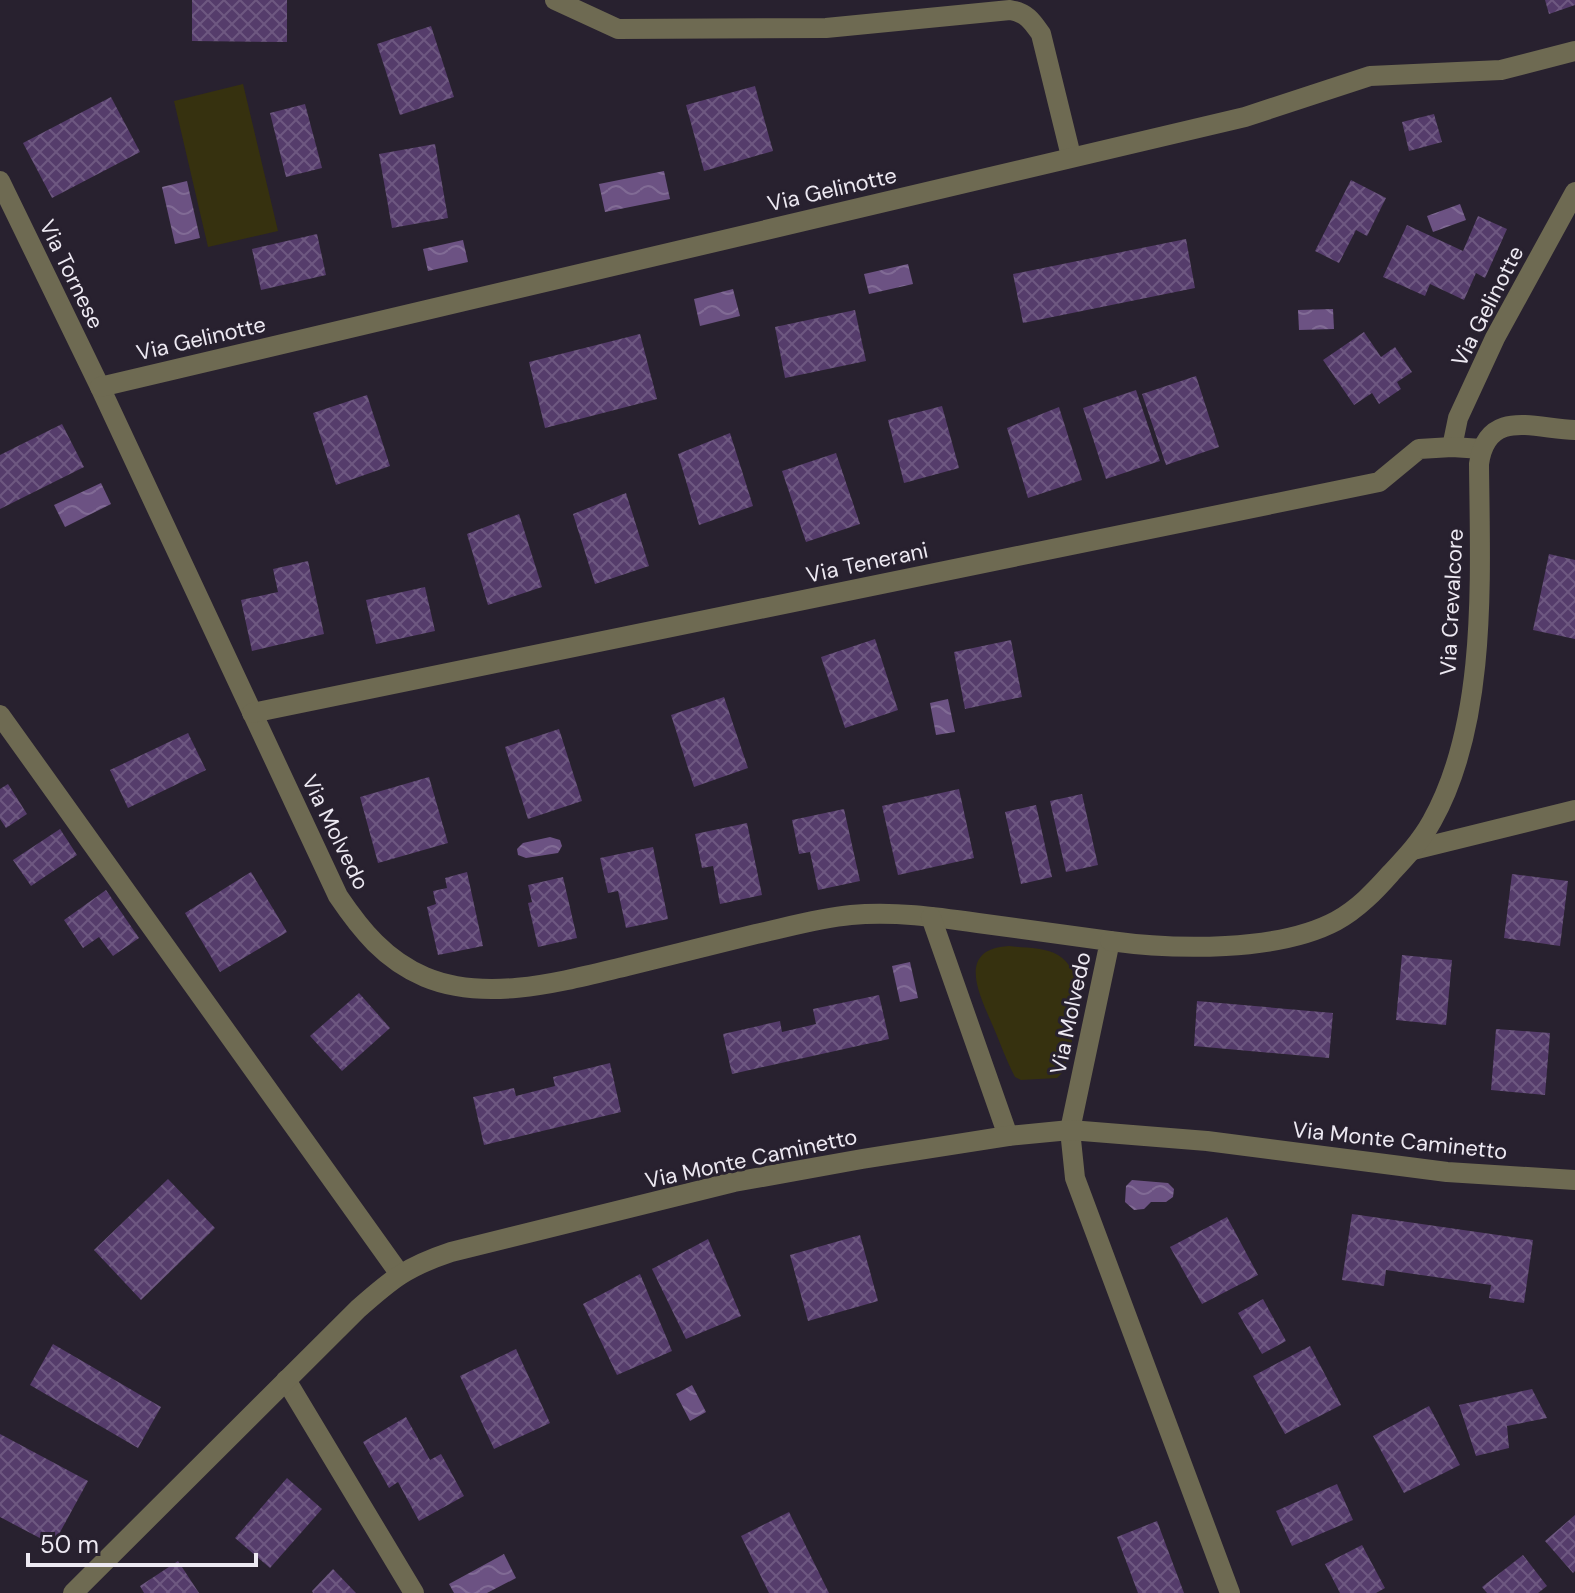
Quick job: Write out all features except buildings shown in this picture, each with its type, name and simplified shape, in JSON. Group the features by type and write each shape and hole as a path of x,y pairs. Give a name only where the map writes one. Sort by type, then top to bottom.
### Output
{"street":[{"path":"555,0 618,29 826,28 1010,10 1022,12 1041,34 1071,156"},
{"name":"Via Gelinotte","path":"100,387 1245,117 1370,76 1501,70 1575,51"},
{"name":"Via Tornese","path":"0,181 100,387"},
{"name":"Via Gelinotte","path":"1452,447 1458,418 1495,338 1575,192"},
{"name":"Via Molvedo","path":"100,387 338,896 378,948 401,965 439,981 478,989 546,983 822,919 865,914 931,917 1110,941 1070,1130 1075,1178 1230,1593"},
{"path":"1482,449 1492,432 1510,425 1575,430"},
{"name":"Via Tenerani","path":"252,713 1379,482 1419,449 1482,449"},
{"name":"Via Crevalcore","path":"1110,941 1183,947 1290,938 1319,929 1353,910 1413,850 1447,791 1467,716 1477,629 1479,464 1482,449"},
{"path":"0,715 399,1273"},
{"path":"1413,850 1575,810"},
{"path":"931,917 1008,1136"},
{"name":"Via Monte Caminetto","path":"73,1593 358,1309 399,1273 451,1252 734,1182 1008,1136 1070,1130 1184,1139 1447,1172 1575,1180"},
{"path":"286,1380 414,1593"}],"shaded area":[{"path":"243,84 278,231 208,247 174,101"},
{"path":"1009,946 1053,952 1069,966 1076,979 1079,994 1075,1027 1063,1072 1057,1078 1021,1080 1015,1077 982,1000 976,975 977,964 982,955"}],"water":[{"path":"664,171 670,199 605,212 599,184"},
{"path":"187,181 200,238 175,244 162,187"},
{"path":"1460,204 1466,220 1433,232 1427,216"},
{"path":"463,240 468,262 428,271 423,249"},
{"path":"908,264 913,284 869,294 864,274"},
{"path":"733,289 740,316 700,326 694,299"},
{"path":"1333,309 1334,329 1299,330 1298,310"},
{"path":"101,483 111,504 65,527 54,505"},
{"path":"948,699 955,732 936,735 930,703"},
{"path":"550,837 560,840 562,846 558,853 526,858 518,855 517,849 523,843"},
{"path":"910,962 918,998 900,1002 892,966"},
{"path":"1132,1180 1168,1183 1174,1189 1173,1197 1166,1202 1151,1202 1144,1209 1134,1210 1125,1202 1126,1186"},
{"path":"692,1385 706,1412 690,1421 676,1394"},
{"path":"504,1554 516,1578 487,1593 454,1593 449,1584"}]}
